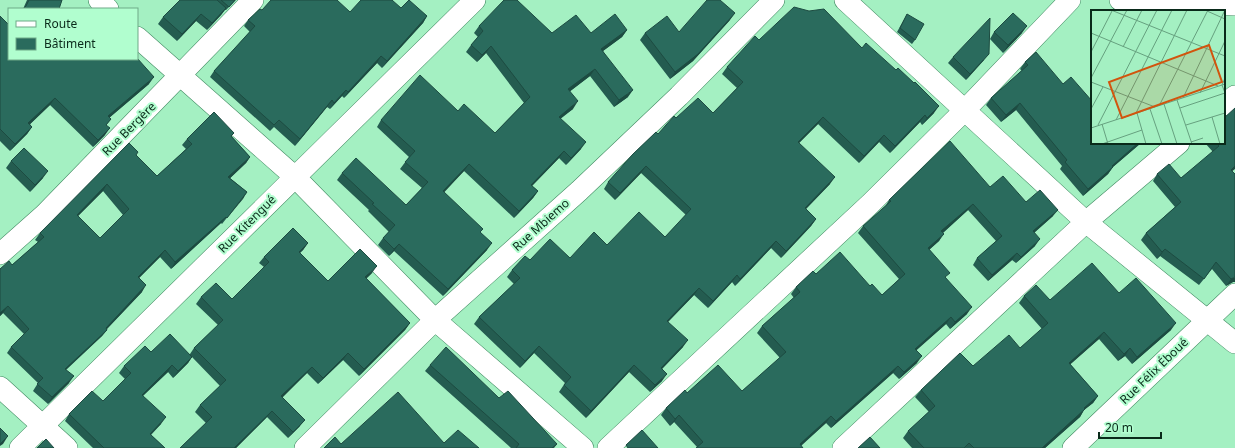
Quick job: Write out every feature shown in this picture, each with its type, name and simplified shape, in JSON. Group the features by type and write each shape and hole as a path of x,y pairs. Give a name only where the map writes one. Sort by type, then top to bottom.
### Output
{"street":[{"path":"99,0 107,8"},
{"name":"Rue Bergère","path":"0,254 45,214 182,75 253,0"},
{"name":"Rue Kitengué","path":"20,448 475,0"},
{"name":"Rue Mbiemo","path":"305,448 435,320 579,191 679,96 774,0"},
{"path":"845,0 1086,222 1235,343"},
{"path":"608,448 870,204 965,110 1070,0"},
{"path":"1120,0 1235,4"},
{"path":"138,38 182,75 295,177 435,320 583,448"},
{"path":"1225,104 1235,96"},
{"path":"843,448 1086,222 1178,144"},
{"name":"Rue Félix Éboué","path":"1072,448 1122,403 1235,294"},
{"path":"0,387 67,448"}],"building":[{"path":"29,0 62,0 59,8 24,8"},
{"path":"180,0 217,0 226,8 212,23 201,14 182,34 163,17"},
{"path":"221,0 235,0 229,7"},
{"path":"271,0 337,0 350,12 361,0 392,0 401,8 409,0 427,16 387,61 381,56 348,92 346,90 334,103 332,100 300,139 279,120 274,125 214,71 255,26 248,20 260,9 262,10"},
{"path":"504,0 517,0 552,33 576,15 591,33 615,14 627,30 601,49 633,90 619,100 595,69 568,89 578,101 559,117 586,142 571,158 564,151 531,185 538,191 519,211 469,164 443,191 483,229 480,232 492,243 448,289 399,244 394,249 383,238 395,225 342,173 356,158 406,205 428,182 405,162 415,151 381,120 420,75 458,111 464,104 495,133 530,97 491,46 482,55 471,45 483,31 479,26"},
{"path":"707,0 720,0 735,13 698,54 675,72 645,33 667,16 679,32"},
{"path":"794,7 809,11 824,9 862,48 866,43 896,70 898,68 914,83 915,82 939,106 927,118 925,115 895,146 884,135 864,156 823,117 798,142 835,177 805,208 816,219 786,251 776,241 740,279 737,275 713,301 699,288 667,321 688,340 661,368 667,374 655,385 634,365 591,411 564,385 571,377 539,346 525,361 479,317 520,278 512,270 525,256 530,260 550,239 570,258 594,232 607,245 639,212 665,237 691,209 646,166 620,193 608,182 633,154 656,132 658,134 674,116 676,118 698,98 713,113 743,82 727,67 755,36 759,40"},
{"path":"1013,13 1027,26 1008,45 994,32"},
{"path":"907,14 924,24 915,40 900,28"},
{"path":"0,16 8,24 8,60 138,59 154,77 108,116 111,119 106,125 110,128 98,140 55,98 28,123 32,127 15,144 0,129"},
{"path":"990,18 989,54 970,74 953,57"},
{"path":"1036,52 1063,84 1071,77 1091,100 1091,144 1137,144 1088,189 1065,162 1067,160 1020,103 1006,115 991,98 1028,65 1025,62"},
{"path":"1235,108 1235,166 1231,170 1235,174 1235,277 1231,279 1216,262 1204,279 1165,249 1162,252 1146,233 1181,202 1157,174 1169,164 1181,178 1219,146 1217,144 1225,144 1225,117"},
{"path":"214,112 234,133 231,136 250,157 228,177 247,192 227,218 226,217 175,262 165,250 138,277 146,285 106,328 107,330 65,369 74,376 52,397 37,384 43,378 11,347 29,329 8,306 0,313 0,269 9,261 12,265 44,237 40,233 129,143 138,152 136,155 157,176 192,144 187,139","holes":["107,184 129,209 100,238 77,215"]},
{"path":"950,141 990,187 1003,176 1026,202 1040,190 1058,210 1033,231 1040,239 1021,257 1017,253 992,275 977,258 1002,236 973,204 941,231 944,234 928,248 950,273 945,277 972,307 955,322 951,317 915,349 922,356 904,372 898,366 836,421 831,416 800,444 803,448 696,448 703,442 679,415 675,419 666,408 685,390 687,393 718,365 742,391 786,352 762,326 800,292 796,287 813,271 816,274 840,252 870,286 872,284 882,295 905,274 863,226 891,201 889,200"},
{"path":"24,148 48,171 35,185 11,161"},
{"path":"293,228 308,243 299,252 328,281 360,249 377,266 365,277 410,323 364,369 348,353 323,378 312,367 281,396 305,420 293,432 272,411 234,448 180,448 212,417 200,405 226,380 194,348 223,320 201,297 216,283 232,299 269,262 264,257"},
{"path":"1092,263 1119,293 1136,278 1176,323 1137,357 1130,348 1124,354 1104,332 1069,363 1098,396 1042,448 974,448 969,443 964,448 924,448 908,431 935,406 921,390 960,353 973,366 1009,335 1020,348 1048,323 1024,296 1036,285 1050,300"},
{"path":"170,334 192,357 178,371 172,365 142,395 166,417 150,434 165,448 104,448 69,414 92,391 103,401 131,373 124,366 145,346 151,352"},
{"path":"446,347 499,398 508,391 557,444 552,448 516,448 519,444 430,365"},
{"path":"398,392 444,443 458,430 479,448 324,448 335,437 341,444"},
{"path":"0,428 8,436 0,444"},
{"path":"642,430 658,448 628,448 626,445"},
{"path":"870,437 880,448 858,448"},
{"path":"46,439 54,448 37,448"}]}
